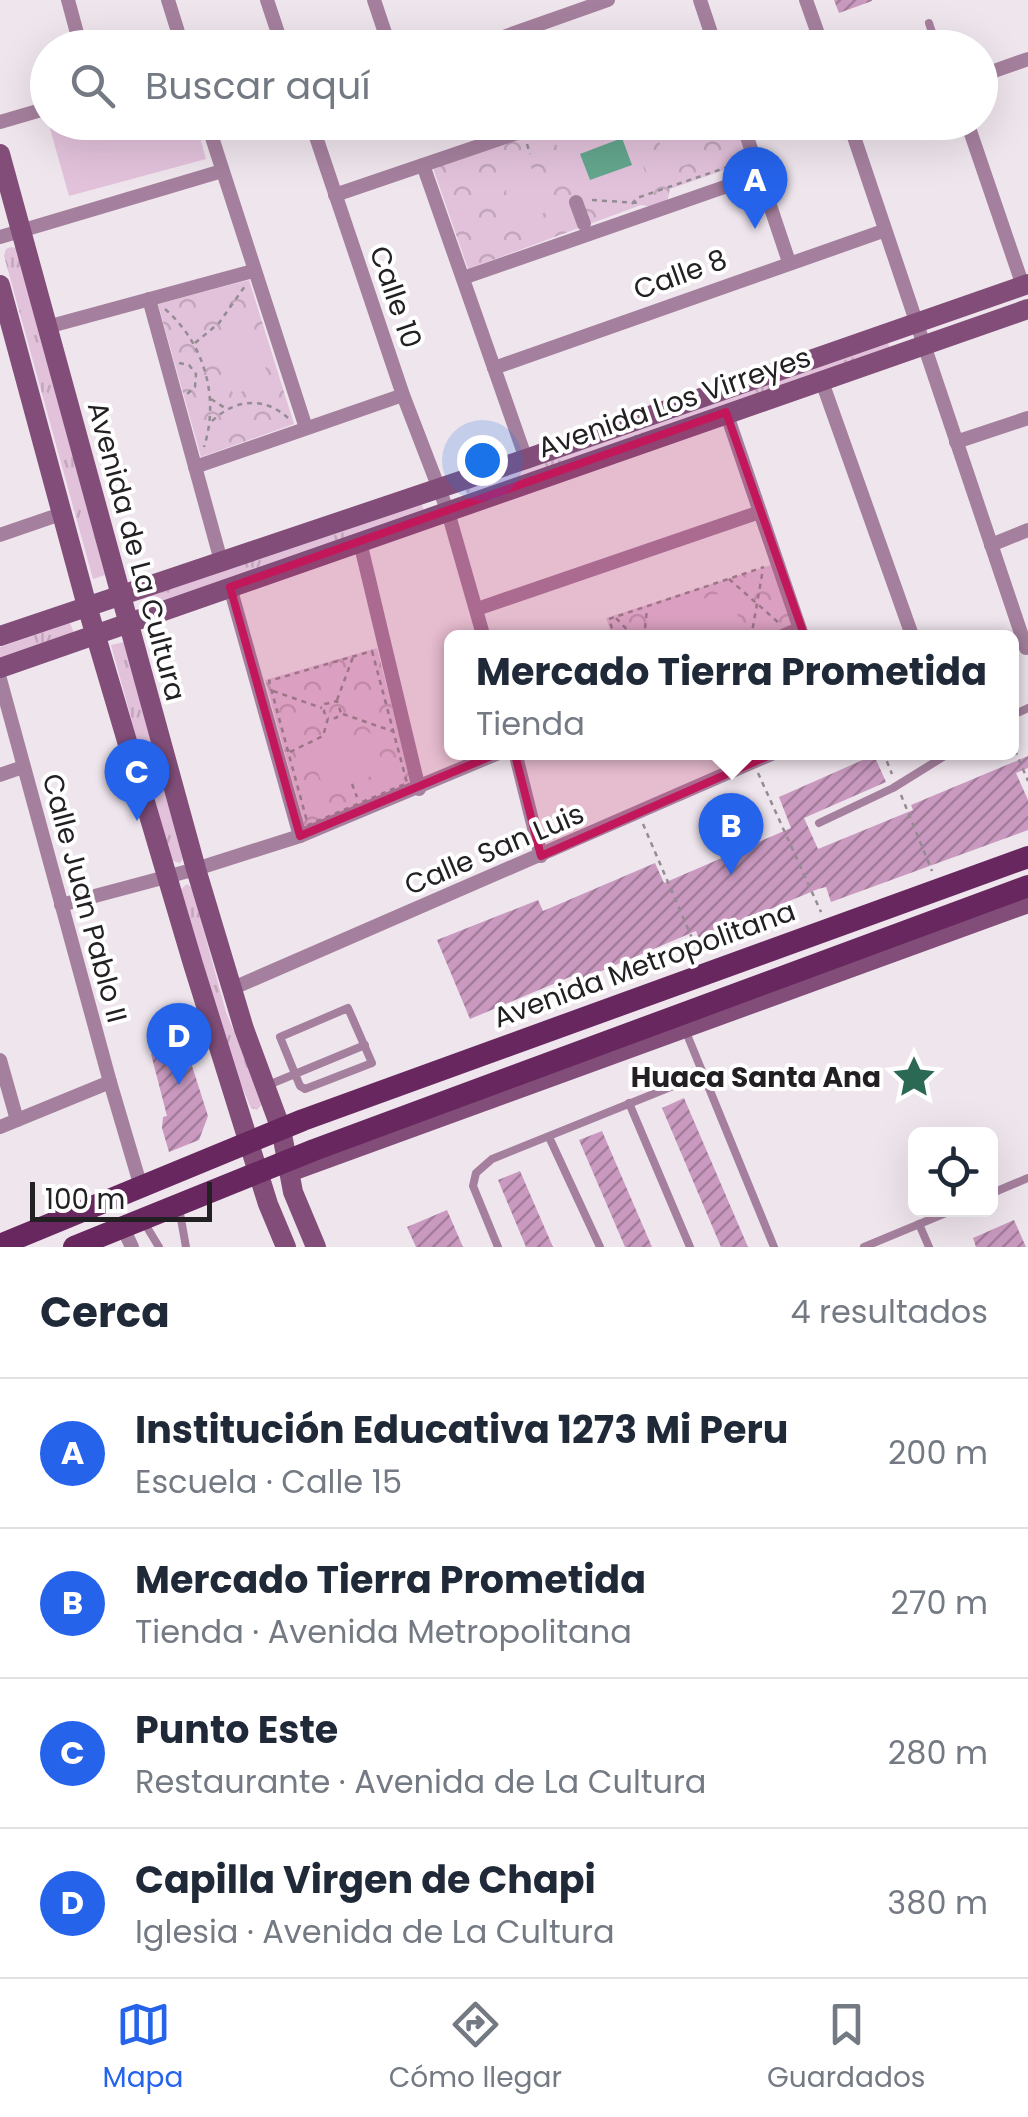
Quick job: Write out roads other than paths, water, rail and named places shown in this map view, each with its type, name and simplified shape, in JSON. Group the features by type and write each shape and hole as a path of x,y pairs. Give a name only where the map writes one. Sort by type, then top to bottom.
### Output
{"main road":[{"name":"Avenida de La Cultura","path":"0,154 196,869 231,989 281,1129 293,1192 316,1247"},
{"path":"0,285 96,634 259,1174 286,1247"},
{"name":"Avenida Los Virreyes","path":"0,636 1025,285"},
{"name":"Avenida Los Virreyes","path":"0,668 1028,309"},
{"name":"Avenida Metropolitana","path":"0,1245 281,1129 1028,857"},
{"path":"288,1167 1028,886"},
{"path":"74,1247 132,1232 179,1206 259,1174 684,1028 1028,902"}],"street":[{"path":"68,0 76,30"},
{"path":"168,0 177,30"},
{"path":"267,0 274,30"},
{"path":"374,0 384,30"},
{"path":"523,30 608,0"},
{"path":"700,0 710,30"},
{"path":"806,0 817,30"},
{"path":"998,70 1028,59"},
{"path":"0,122 30,113"},
{"path":"213,140 250,276 306,428"},
{"name":"Calle 10","path":"317,140 403,395 448,512 482,630"},
{"path":"335,195 496,140"},
{"path":"748,140 788,262"},
{"path":"854,140 1016,630"},
{"path":"973,140 1025,285"},
{"path":"423,165 526,459"},
{"path":"0,237 222,171"},
{"path":"463,278 759,175"},
{"path":"576,202 584,224"},
{"name":"Calle 8","path":"494,368 883,231"},
{"path":"47,326 250,276"},
{"path":"149,299 220,561"},
{"path":"822,380 910,630"},
{"path":"195,467 403,395"},
{"path":"726,412 760,512 790,630"},
{"path":"956,442 1028,418"},
{"path":"477,609 760,512"},
{"path":"0,536 62,514"},
{"path":"991,546 1028,530"},
{"path":"360,542 419,789"},
{"path":"230,587 300,836"},
{"name":"Calle Juan Pablo II","path":"0,680 142,1187"},
{"path":"61,905 300,836 483,760"},
{"path":"517,760 541,856"},
{"name":"Calle San Luis","path":"231,989 759,760"},
{"path":"0,775 23,767"},
{"path":"0,1060 17,1120"},
{"path":"0,1126 110,1082"}],"lane":[{"path":"929,24 931,30"},
{"path":"820,823 897,786 938,760"},
{"path":"348,1008 372,1063 305,1090 295,1074 280,1037 348,1008"},
{"path":"684,1028 774,1247"},
{"path":"266,1086 365,1045"},
{"path":"498,1247 473,1186 476,1172 492,1159 703,1074"},
{"path":"629,1103 690,1247"},
{"path":"549,1137 600,1247"},
{"path":"998,1191 1028,1178"},
{"path":"179,1206 186,1247"},
{"path":"864,1247 936,1217"},
{"path":"919,1224 929,1247"},
{"path":"132,1232 158,1247"}],"place":[{"name":"Institución Educativa 1273 Mi Peru","path":"755,229"},
{"name":"Punto Este","path":"137,821"},
{"name":"Mercado Tierra Prometida","path":"731,875"},
{"name":"Huaca Santa Ana","path":"914,1077"},
{"name":"Capilla Virgen de Chapi","path":"179,1085"}]}
